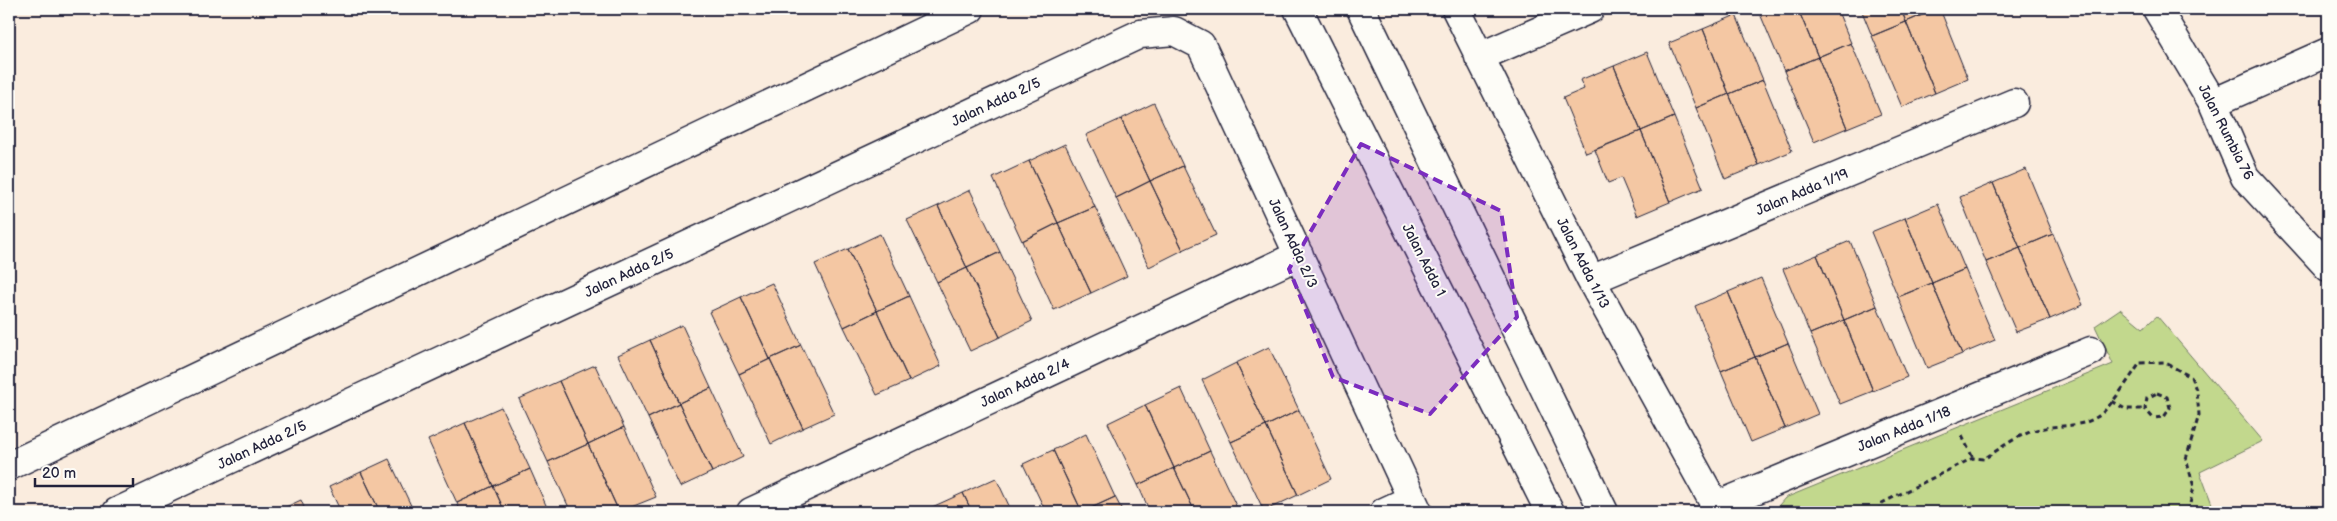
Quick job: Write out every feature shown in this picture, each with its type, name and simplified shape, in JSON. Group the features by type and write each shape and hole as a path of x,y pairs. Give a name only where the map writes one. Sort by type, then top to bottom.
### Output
{"street":[{"path":"9,466 970,9"},
{"name":"Jalan Adda 1","path":"1298,9 1550,512"},
{"path":"1361,9 1604,512"},
{"name":"Jalan Adda 1/13","path":"1456,9 1591,280 1718,509"},
{"path":"1479,58 1590,9"},
{"name":"Jalan Rumbia 76","path":"2157,9 2213,103 2245,176 2328,267"},
{"name":"Jalan Adda 2/3","path":"1140,34 1174,31 1201,45 1415,506"},
{"name":"Jalan Adda 2/5","path":"117,512 1140,34"},
{"path":"2213,103 2328,52"},
{"name":"Jalan Adda 1/19","path":"1591,280 2014,103"},
{"name":"Jalan Adda 2/4","path":"751,512 1299,255"},
{"name":"Jalan Adda 1/18","path":"1718,509 2091,351"},
{"path":"1384,512 1415,506"}],"path":[{"path":"1878,512 1882,503 1972,458 1984,460 2006,444 2030,432 2045,428 2068,427 2098,417 2140,363 2164,362 2190,377 2197,392 2199,416 2186,459 2194,488 2188,512"},
{"path":"2112,401 2125,408 2145,409 2153,418 2164,417 2170,408 2168,398 2157,393 2147,398 2145,409"}],"highlighted area":[{"path":"1361,144 1501,211 1517,317 1430,414 1333,377 1289,269"}],"green space":[{"path":"2120,309 2143,328 2157,316 2263,441 2200,472 2215,512 1773,512 1785,498 2113,364 2095,326"}],"building":[{"path":"1758,9 1798,9 1818,57 1784,71"},
{"path":"1798,9 1837,9 1851,43 1818,57"},
{"path":"1861,9 1901,9 1906,22 1872,36"},
{"path":"1901,9 1936,9 1906,22"},
{"path":"1940,9 1968,79 1935,93 1906,22"},
{"path":"1736,15 1763,80 1729,94 1703,29"},
{"path":"1906,22 1935,93 1902,107 1872,36"},
{"path":"1703,29 1729,94 1696,108 1669,43"},
{"path":"1851,43 1881,114 1847,128 1818,57"},
{"path":"1647,52 1674,117 1641,131 1614,66"},
{"path":"1818,57 1847,128 1814,142 1784,71"},
{"path":"1614,66 1641,131 1586,153 1563,98 1584,89 1580,80"},
{"path":"1763,80 1792,151 1759,165 1729,94"},
{"path":"1729,94 1759,165 1725,179 1696,108"},
{"path":"1154,103 1183,166 1150,181 1121,119"},
{"path":"1674,117 1703,188 1670,202 1641,131"},
{"path":"1121,119 1150,181 1116,198 1086,135"},
{"path":"1641,131 1670,202 1637,216 1621,178 1608,183 1595,150"},
{"path":"1065,144 1095,207 1058,223 1029,161"},
{"path":"1029,161 1058,223 1022,241 993,178"},
{"path":"1183,166 1216,235 1183,250 1150,181"},
{"path":"2026,169 2053,234 2020,248 1993,183"},
{"path":"1150,181 1183,250 1149,267 1116,198"},
{"path":"1993,183 2020,248 1986,262 1960,197"},
{"path":"970,190 1000,252 967,268 938,206"},
{"path":"1938,204 1965,269 1932,283 1905,218"},
{"path":"938,206 967,268 937,282 907,220"},
{"path":"1095,207 1127,276 1091,293 1058,223"},
{"path":"1905,218 1932,283 1898,297 1871,232"},
{"path":"1058,223 1091,293 1054,310 1022,241"},
{"path":"880,234 909,296 877,311 848,249"},
{"path":"2053,234 2083,305 2050,319 2020,248"},
{"path":"1850,241 1877,306 1844,320 1817,255"},
{"path":"2020,248 2050,319 2016,332 1986,262"},
{"path":"848,249 877,311 844,327 815,264"},
{"path":"1000,252 1032,321 1000,337 967,268"},
{"path":"1817,255 1844,320 1810,334 1783,269"},
{"path":"967,268 1000,337 970,351 937,282"},
{"path":"1965,269 1995,340 1962,354 1932,283"},
{"path":"1761,278 1788,343 1755,357 1728,292"},
{"path":"772,283 801,345 770,359 741,297"},
{"path":"1932,283 1962,354 1927,368 1898,297"},
{"path":"1728,292 1755,357 1721,371 1695,306"},
{"path":"909,296 941,366 909,381 877,311"},
{"path":"741,297 770,359 739,374 709,312"},
{"path":"1877,306 1907,377 1873,391 1844,320"},
{"path":"877,311 909,381 877,395 844,327"},
{"path":"1844,320 1873,391 1840,404 1810,334"},
{"path":"682,325 711,388 679,403 650,340"},
{"path":"650,340 679,403 648,418 618,355"},
{"path":"1788,343 1818,414 1785,428 1755,357"},
{"path":"801,345 834,414 803,428 770,359"},
{"path":"1269,347 1299,410 1266,426 1236,363"},
{"path":"1755,357 1785,428 1751,442 1721,371"},
{"path":"770,359 803,428 771,444 739,374"},
{"path":"1236,363 1266,426 1231,442 1202,380"},
{"path":"595,365 624,427 588,444 559,381"},
{"path":"559,381 588,444 548,462 519,399"},
{"path":"711,388 743,457 712,472 679,403"},
{"path":"1181,388 1210,451 1174,468 1145,405"},
{"path":"679,403 712,472 680,487 648,418"},
{"path":"1145,405 1174,468 1138,485 1108,423"},
{"path":"501,407 530,469 493,486 465,423"},
{"path":"1299,410 1331,479 1298,495 1266,426"},
{"path":"465,423 493,486 457,503 428,440"},
{"path":"1266,426 1298,495 1264,511 1231,442"},
{"path":"624,427 656,497 619,512 588,444"},
{"path":"1086,434 1115,497 1082,512 1053,450"},
{"path":"588,444 619,512 571,512 548,462"},
{"path":"1053,450 1082,512 1046,512 1023,464"},
{"path":"1210,451 1239,512 1195,512 1174,468"},
{"path":"389,459 414,512 380,512 361,472"},
{"path":"1174,468 1195,512 1150,512 1138,485"},
{"path":"530,469 549,512 505,512 493,486"},
{"path":"361,472 380,512 341,512 329,487"},
{"path":"996,478 1012,512 972,512 963,493"},
{"path":"493,486 505,512 461,512 457,503"},
{"path":"963,493 972,512 932,512 930,508"},
{"path":"1115,497 1123,512 1083,512"},
{"path":"301,500 306,512 275,512"}]}
